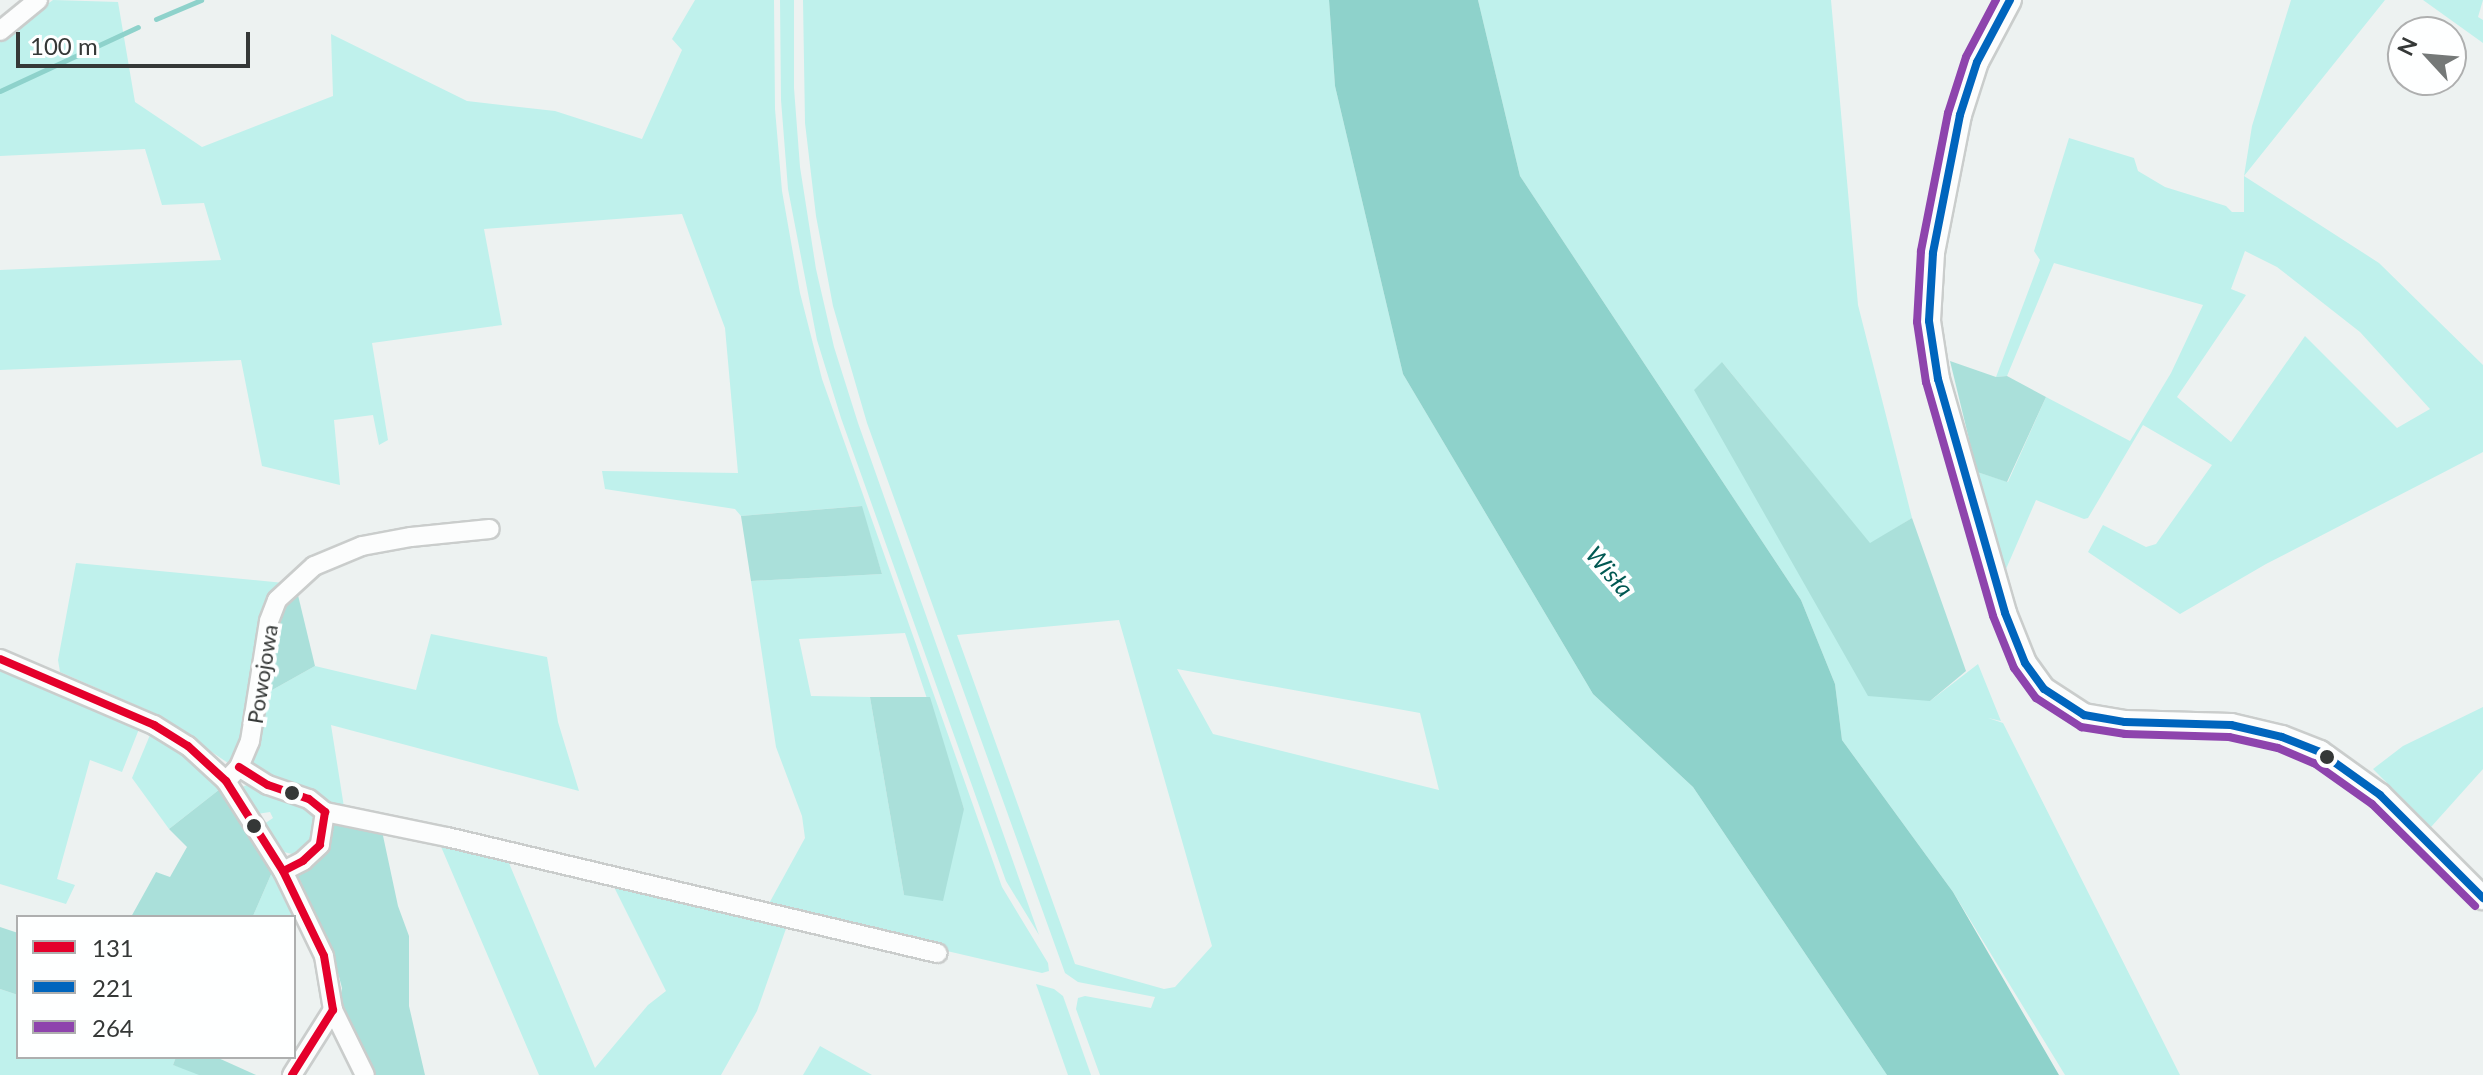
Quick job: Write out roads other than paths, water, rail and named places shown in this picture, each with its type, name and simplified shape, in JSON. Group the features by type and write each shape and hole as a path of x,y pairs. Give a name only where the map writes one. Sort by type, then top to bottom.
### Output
{"street":[{"path":"0,31 38,0"},
{"path":"2010,0 1977,62 1960,115 1933,253 1929,321 1938,379 2005,613 2025,663 2044,689 2084,715 2125,722 2231,725 2282,737 2320,752 2380,795 2483,898"},
{"name":"Powojowa","path":"226,781 239,767 250,741 269,621 277,600 314,566 362,546 411,537 490,529"},
{"path":"0,659 154,725 188,746 226,781 283,871 324,956 333,1010 365,1075"},
{"path":"239,767 268,785 309,799 325,812 447,837 937,953"},
{"path":"283,871 303,861 320,845 325,812"},
{"path":"292,1075 333,1010"}],"water":[{"name":"Wisła","path":"1329,0 1478,0 1520,176 1801,600 1835,684 1842,740 1953,892 2059,1075 1887,1075 1693,787 1593,694 1403,374 1335,86"}],"waterway":[{"path":"156,19 201,0"},
{"path":"0,91 138,27"}]}
